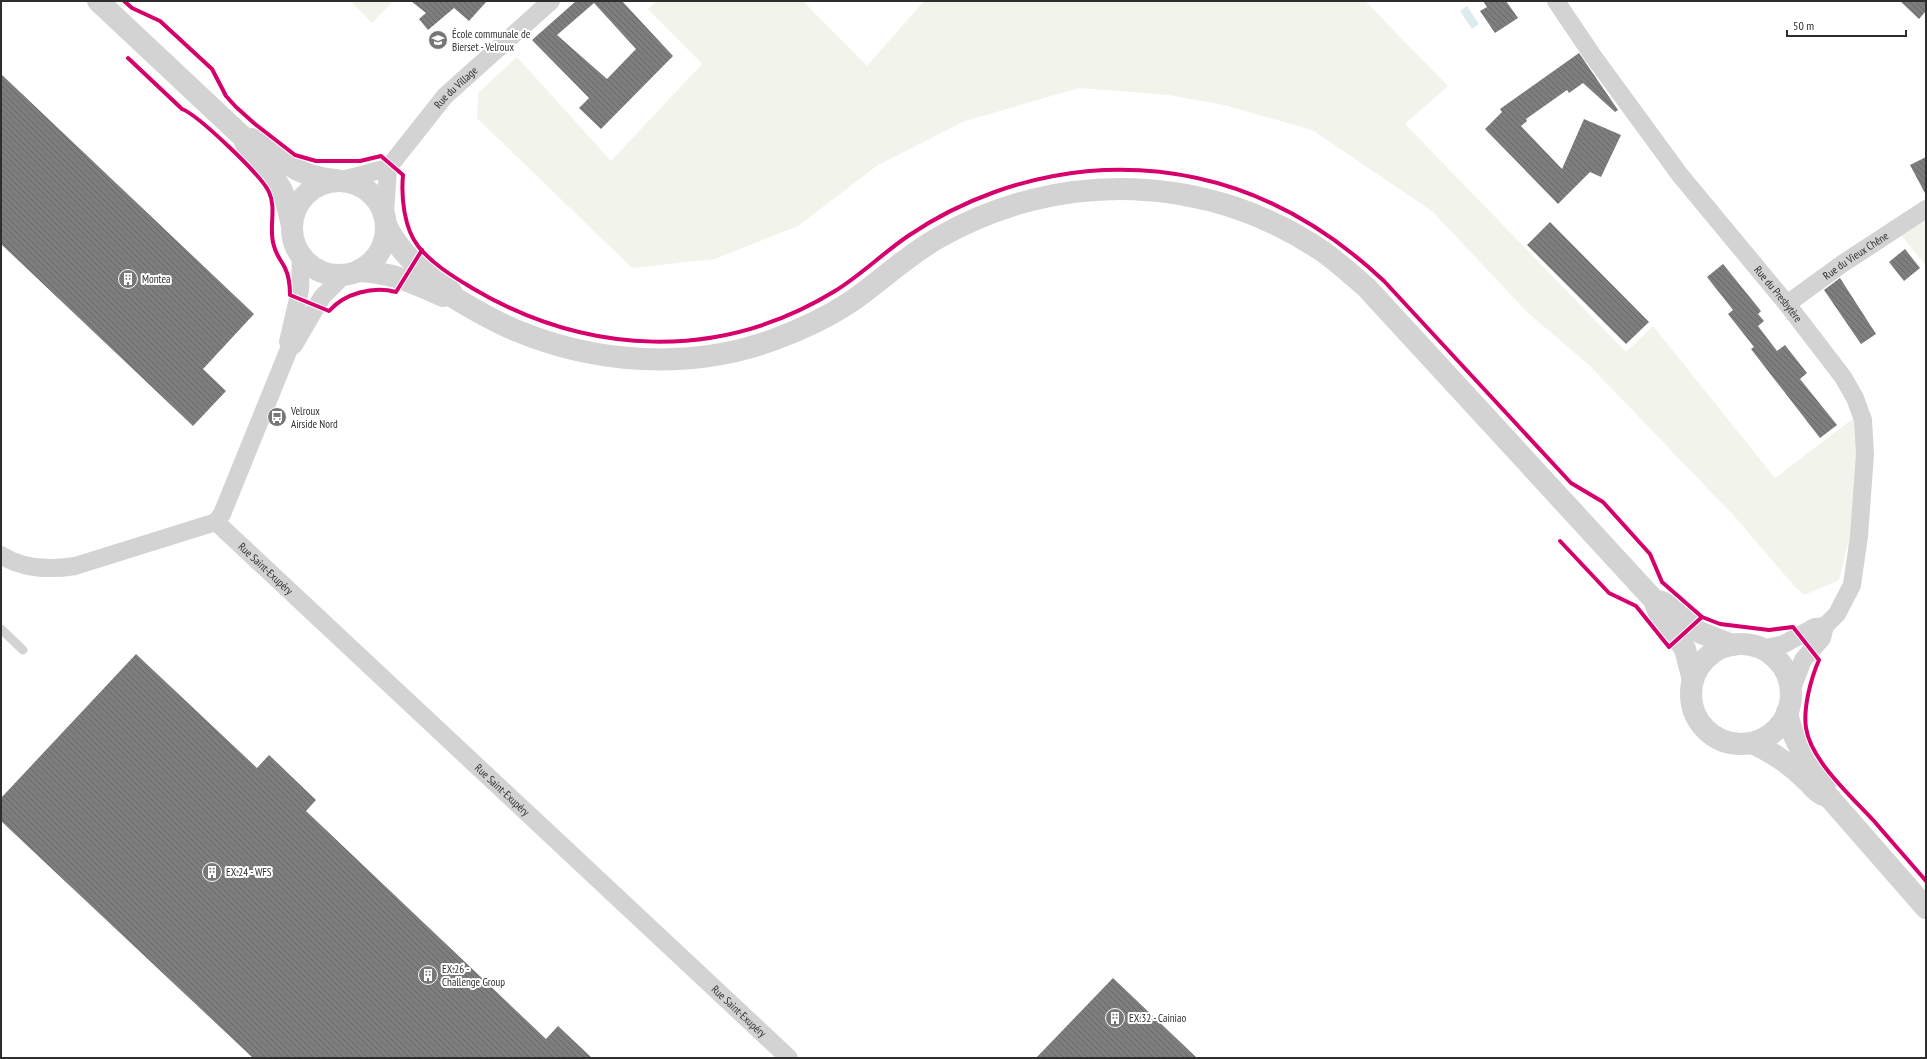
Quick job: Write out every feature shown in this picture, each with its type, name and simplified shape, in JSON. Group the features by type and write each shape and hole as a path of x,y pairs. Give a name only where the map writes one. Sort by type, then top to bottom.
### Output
{"street":[{"path":"98,1 244,138 245,144 250,152 280,187 292,226"},
{"name":"Rue du Village","path":"388,168 445,96 551,1"},
{"name":"Rue du Presbytère","path":"1556,1 1593,56 1680,176 1787,304 1843,377 1855,398 1863,420 1865,454 1855,570 1852,585 1837,614 1825,626 1822,638 1808,654 1799,669 1791,691"},
{"path":"244,138 250,138 295,170 321,179 356,183 368,190 378,200 397,245 406,256 448,288 453,293 453,297"},
{"path":"1,555 24,565 58,569 75,566 216,522 222,514 289,349 294,345 322,297 351,273 371,264 380,252 385,240 388,168 322,183 310,190 300,200 294,213 292,226 292,237 301,256 316,269 330,274 351,273 383,273 396,276 447,298 453,297 512,329 537,339 589,353 628,358 659,359 706,356 771,341 812,323 849,303 936,239 976,218 1019,203 1067,192 1116,188 1172,192 1217,202 1272,223 1302,239 1331,258 1367,288 1654,600 1659,613 1685,649 1693,680"},
{"name":"Rue du Vieux Chêne","path":"1787,304 1842,264 1926,209"},
{"path":"289,349 288,343 301,285 301,256"},
{"name":"Rue Saint-Exupéry","path":"216,522 789,1058"},
{"path":"1654,600 1664,603 1699,632 1732,645"},
{"name":"Rue du Presbytère","path":"1762,649 1784,644 1815,627 1825,626"},
{"path":"1742,644 1762,649 1773,656 1782,666 1788,678 1791,691 1784,720 1775,731 1761,740 1752,743 1729,743 1714,737 1702,726 1694,712 1691,696 1693,680 1698,668 1707,657 1719,649 1732,645 1742,644"},
{"path":"1787,712 1794,738 1811,766 1827,787 1829,792 1828,796"},
{"path":"1752,743 1776,755 1801,775 1820,794 1828,796 1926,908"}],"lane":[{"path":"1,630 23,650"}],"shaded area":[{"path":"350,1 394,1 372,23"},
{"path":"656,1 803,1 867,66 924,1 1365,1 1448,86 1405,124 1626,352 1653,326 1775,478 1855,417 1859,430 1854,520 1839,580 1804,595 1796,588 1735,517 1589,365 1528,313 1432,211 1312,130 1224,105 1168,95 1079,88 965,121 878,165 798,226 715,259 632,268 477,118 478,93 517,57 611,161 702,64 648,9"},
{"path":"1467,6 1479,24 1472,29 1460,11"},
{"path":"1926,214 1926,266 1898,231"}],"building":[{"path":"411,1 487,1 469,21 454,8 428,30 419,19 426,13"},
{"path":"576,1 622,1 673,56 601,129 579,108 589,98 532,40","holes":["594,3 636,49 607,79 557,35"]},
{"path":"1483,1 1506,1 1518,18 1495,33 1480,11 1487,7"},
{"path":"1900,1 1926,1 1926,11 1919,19"},
{"path":"1579,53 1618,110 1615,112 1583,83 1569,93 1567,90 1526,119 1527,121 1521,126 1562,169 1584,119 1621,135 1601,177 1590,172 1558,204 1485,129 1502,112 1500,109"},
{"name":"Montea","path":"1,74 254,314 203,369 226,391 193,426 1,244"},
{"path":"1926,157 1926,195 1910,165"},
{"path":"1550,222 1649,322 1626,344 1527,245"},
{"path":"1905,249 1920,268 1904,281 1889,262"},
{"path":"1723,264 1761,311 1758,314 1764,321 1758,326 1777,351 1785,345 1807,373 1800,379 1837,425 1820,438 1751,349 1754,347 1728,314 1733,310 1707,277"},
{"path":"1840,278 1876,334 1861,344 1824,290"},
{"name":"EX.24 - WFS","path":"136,654 257,768 269,755 316,800 306,811 546,1039 558,1026 592,1058 253,1058 1,821 1,798"},
{"name":"EX.32 - Cainiao","path":"1113,978 1197,1058 1036,1058"}],"cycle path":[{"path":"124,1 132,8 160,21 212,69 226,96 236,107 295,155 316,161 360,161 381,156 403,175 404,212 413,239 424,253 444,270 472,288 516,311 561,327 607,338 653,342 699,339 746,330 791,314 835,291 908,236 928,223 971,201 1017,185 1065,174 1089,171 1131,170 1172,173 1211,181 1248,193 1285,210 1319,230 1352,254 1384,281 1571,483 1603,502 1650,554 1662,582 1702,617 1720,624 1769,630 1793,627 1819,660 1813,675 1807,702 1805,720 1809,740 1824,766 1926,881"},
{"path":"128,58 182,109 215,134 243,160 264,184 269,192 272,205 272,239 276,252 287,274 290,295 329,311 351,295 360,292 378,290 396,292 422,250"},
{"path":"1560,541 1609,593 1636,606 1669,647 1702,617"}],"place":[{"name":"École communale de Bierset - Velroux","path":"438,40"},
{"name":"Montea","path":"128,279"},
{"name":"Velroux Airside Nord","path":"277,417"},
{"name":"EX.24 - WFS","path":"212,872"},
{"name":"EX.26 - Challenge Group","path":"428,975"},
{"name":"EX.32 - Cainiao","path":"1115,1018"}]}
